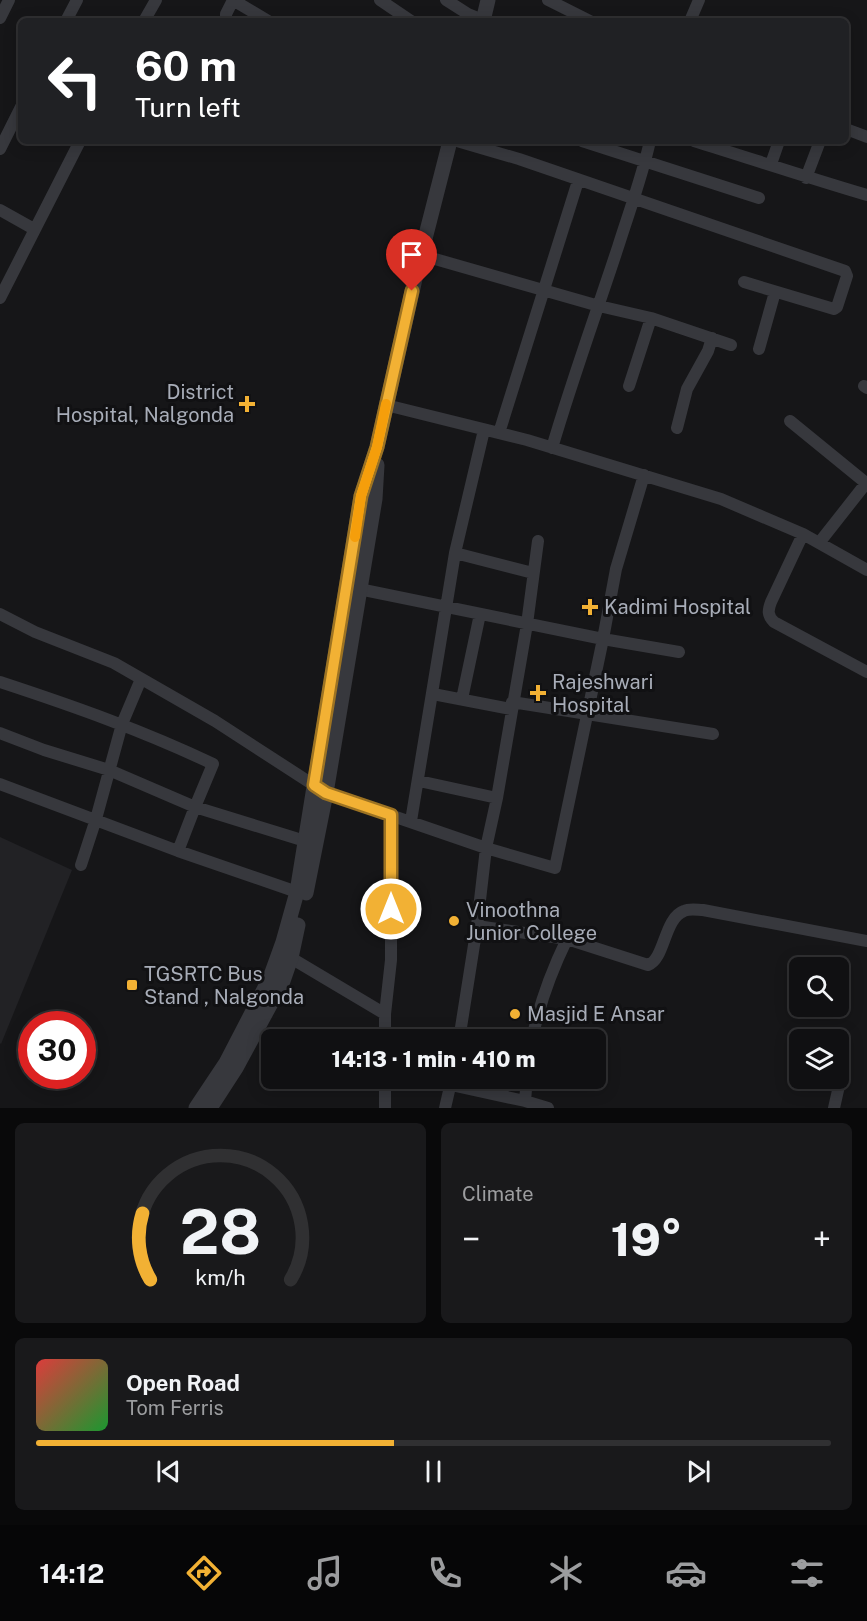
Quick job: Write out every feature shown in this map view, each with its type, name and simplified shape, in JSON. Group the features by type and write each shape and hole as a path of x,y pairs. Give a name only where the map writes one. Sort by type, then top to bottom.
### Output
{"street":[{"path":"0,18 9,0"},
{"path":"146,18 156,0"},
{"path":"380,0 407,18"},
{"path":"446,0 478,18"},
{"path":"484,18 488,0"},
{"path":"548,0 584,18"},
{"path":"691,18 699,0"},
{"path":"226,18 226,14 239,1 264,18"},
{"path":"67,18 72,2"},
{"path":"0,149 18,113"},
{"path":"849,130 867,136"},
{"path":"0,298 78,144"},
{"path":"196,1108 225,1063 270,978 285,956 318,839 320,789 361,496 377,447 449,144"},
{"path":"467,144 519,159 847,273 837,307 834,309 744,282"},
{"path":"591,144 759,198"},
{"path":"552,448 649,144"},
{"path":"705,144 771,164 806,178 867,195"},
{"path":"771,164 778,144"},
{"path":"806,178 819,144"},
{"path":"498,433 578,181"},
{"path":"0,210 34,229"},
{"path":"421,255 599,306 651,318 732,345"},
{"path":"759,349 775,292"},
{"path":"629,386 651,318"},
{"path":"677,428 687,389 708,351 712,338"},
{"path":"386,405 498,433 692,489 803,534 867,570"},
{"path":"790,421 866,482 819,543"},
{"path":"411,821 455,553 484,430"},
{"path":"210,1108 236,1068 283,981 285,956 305,841 320,789 375,499 377,447"},
{"path":"0,614 35,632 114,663 215,721 320,789 486,848 555,868 616,569 644,475"},
{"path":"803,534 771,602 769,618 867,672"},
{"path":"461,1029 477,926 486,848 497,798 527,624 538,541"},
{"path":"455,553 533,573"},
{"path":"359,589 678,652"},
{"path":"462,699 480,614"},
{"path":"81,865 122,724 141,679"},
{"path":"0,682 122,724 213,764 178,851"},
{"path":"433,694 713,734"},
{"path":"0,733 44,750 109,770 195,807 305,841"},
{"path":"419,781 497,798"},
{"path":"0,784 178,851 297,892"},
{"path":"385,1029 391,960 391,815"},
{"path":"477,926 567,939 644,964 655,960 676,917 683,911 692,910 703,910 867,941"},
{"path":"535,1029 542,998 567,939"},
{"path":"285,956 385,1014"},
{"path":"385,1089 385,1108"},
{"path":"445,1108 450,1089"},
{"path":"479,1089 548,1108"},
{"path":"525,1101 526,1089"},
{"path":"834,1108 838,1089"}],"shaded area":[{"path":"0,837 72,870 1,1044 0,1043"}],"slow traffic":[{"path":"355,537 361,496 377,447 386,404"}],"place":[{"name":"District Hospital, Nalgonda","path":"247,404"},
{"name":"Kadimi Hospital","path":"590,607"},
{"name":"Rajeshwari Hospital","path":"538,693"},
{"name":"Vinoothna Junior College","path":"454,921"},
{"name":"TGSRTC Bus Stand , Nalgonda","path":"132,985"},
{"name":"Masjid E Ansar","path":"515,1014"}],"route":[{"path":"391,909 391,815 326,793 314,785 361,496 377,447 412,291"}]}
